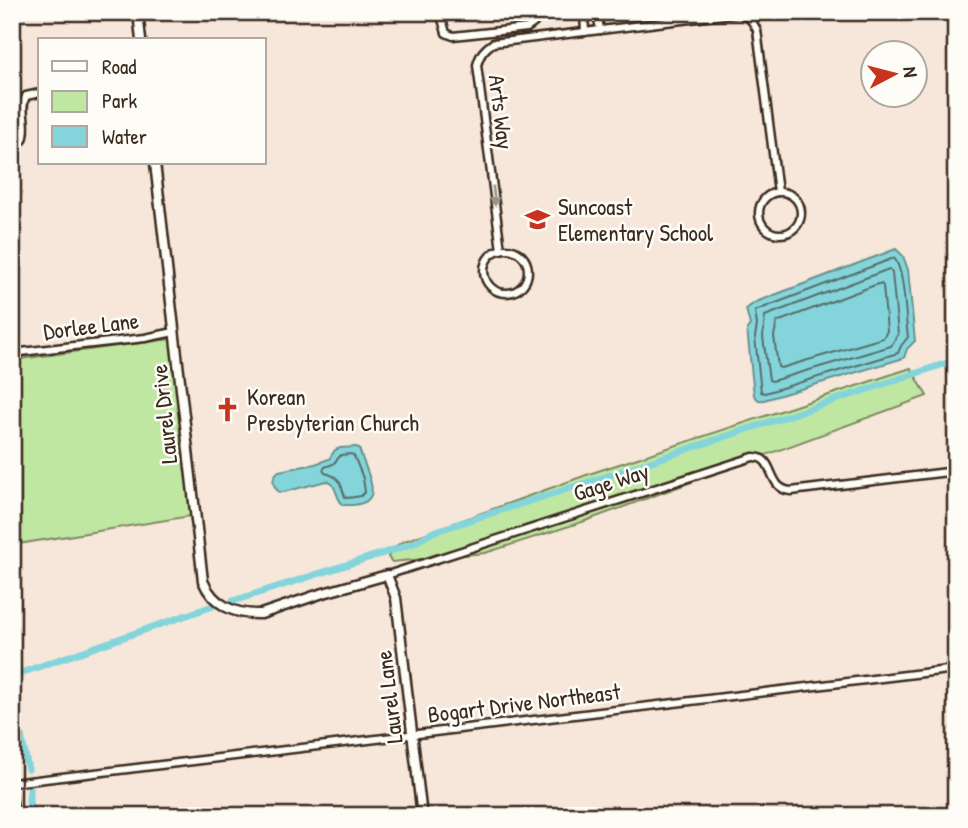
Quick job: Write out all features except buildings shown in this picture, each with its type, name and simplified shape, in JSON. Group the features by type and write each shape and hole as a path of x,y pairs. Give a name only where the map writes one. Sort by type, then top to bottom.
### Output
{"street":[{"path":"138,12 141,38"},
{"path":"440,12 446,33 453,36 527,28 534,23 537,12"},
{"path":"584,12 585,32"},
{"path":"597,12 600,30"},
{"name":"Arts Way","path":"501,250 477,65 480,55 493,43 740,13 751,20 757,30 778,192"},
{"path":"12,145 23,140 25,134 23,103 26,96 38,93"},
{"name":"Laurel Drive","path":"155,164 203,581 212,596 231,610 254,614 269,611"},
{"path":"778,192 796,198 802,210 802,217 796,228 778,235 766,229 759,217 759,210 765,198 778,192"},
{"path":"501,250 520,255 527,266 523,286 511,293 496,291 486,280 485,265 489,258 501,250"},
{"name":"Dorlee Lane","path":"12,353 145,338 174,332"},
{"name":"Gage Way","path":"269,611 752,457 760,457 766,461 778,486 791,491 956,471"},
{"name":"Laurel Lane","path":"387,575 396,598 422,816"},
{"name":"Bogart Drive Northeast","path":"12,783 956,669"},
{"path":"12,794 15,816"}],"green space":[{"path":"171,339 191,516 12,545 12,360"},
{"path":"911,368 927,396 585,521 485,553 392,562 388,557 391,550 402,542 592,473"}],"water":[{"path":"896,249 903,256 908,270 915,341 907,349 904,358 764,400 757,399 754,395 747,329 750,325 746,309 756,302"},
{"path":"359,448 372,487 367,501 343,505 332,484 326,481 284,492 279,492 275,487 273,481 279,471 315,464 329,459 335,450"}],"waterway":[{"path":"233,601 412,544 433,532 956,360"},
{"path":"12,676 213,606"},
{"path":"12,692 28,769"},
{"path":"30,790 30,816"}],"place":[{"name":"Suncoast Elementary School","path":"538,220"},
{"name":"Korean Presbyterian Church","path":"227,410"}]}
